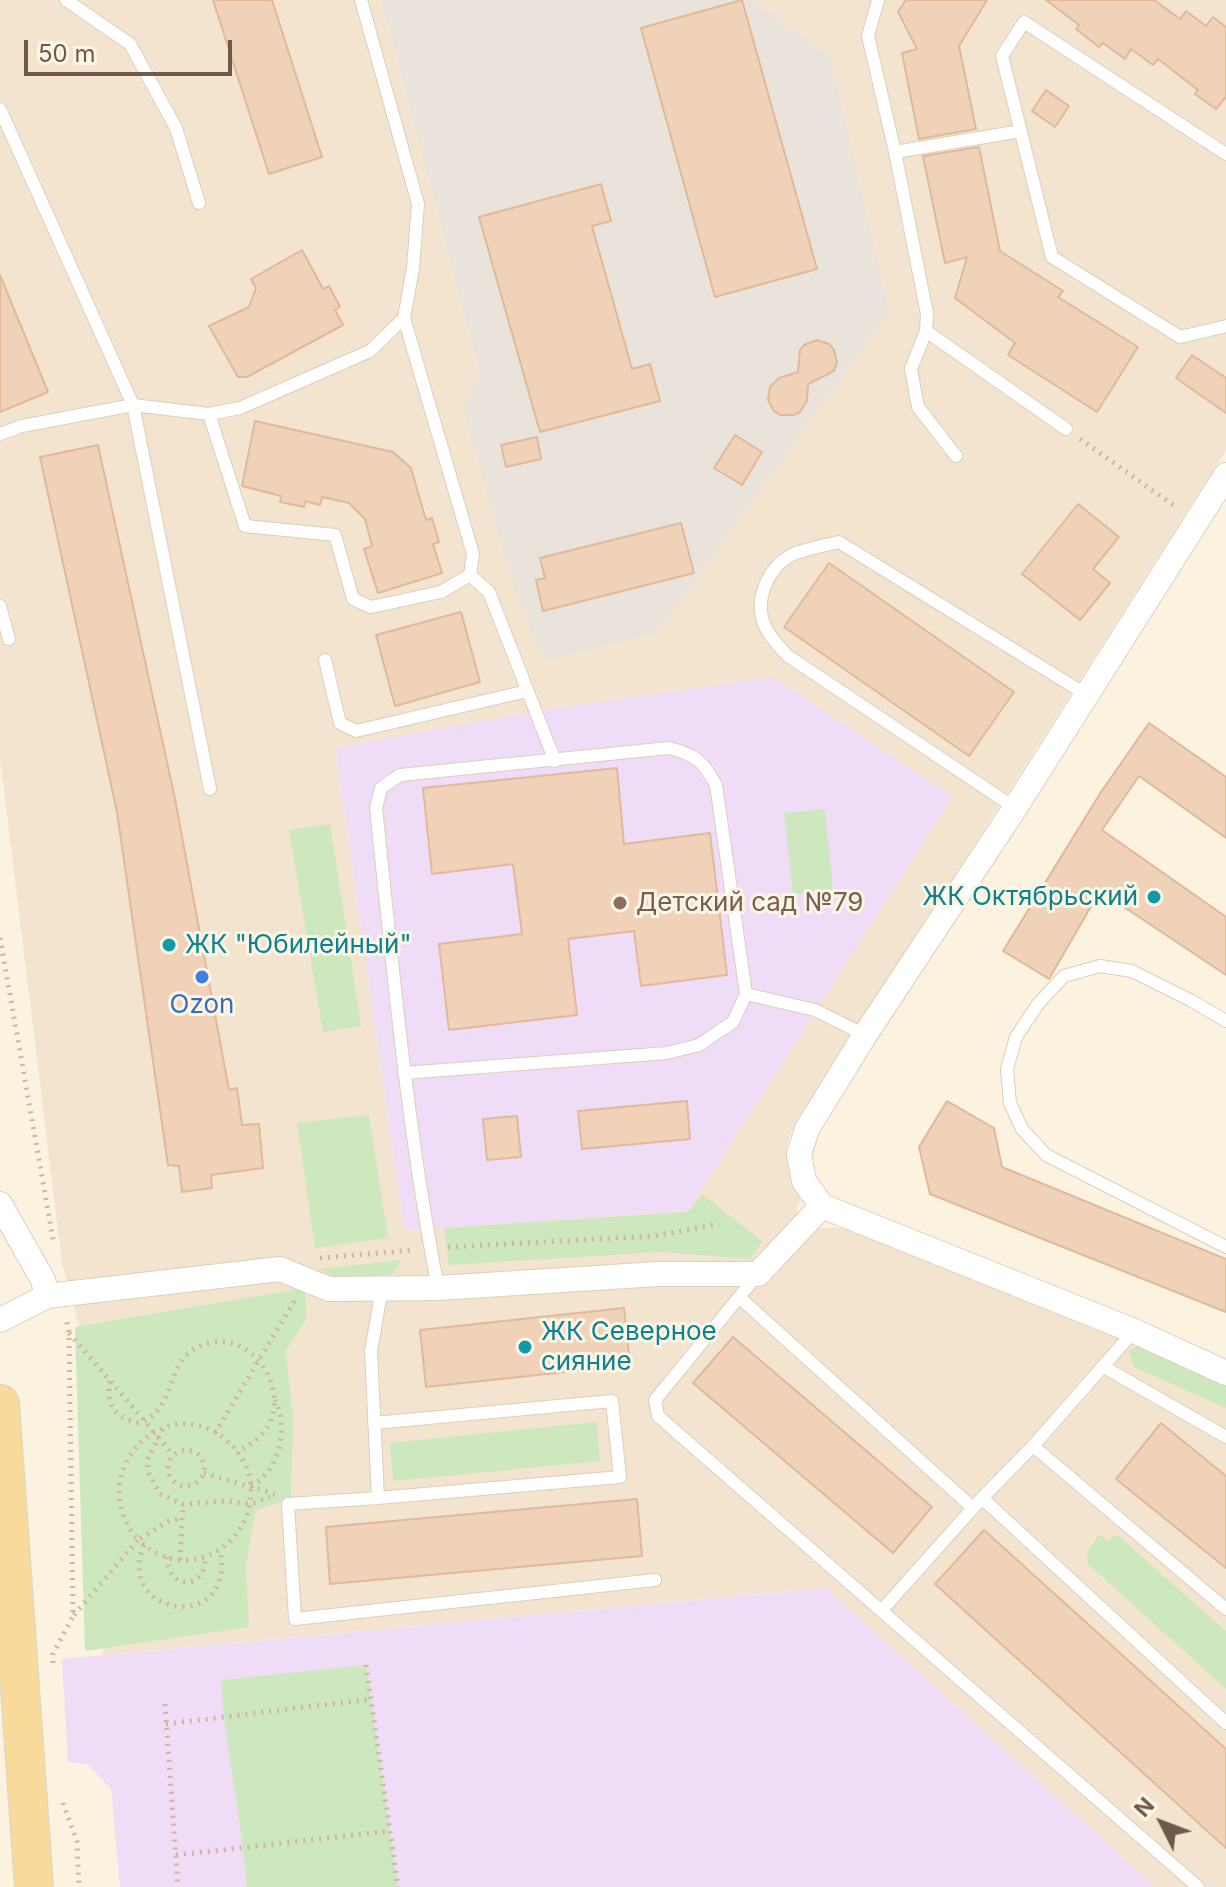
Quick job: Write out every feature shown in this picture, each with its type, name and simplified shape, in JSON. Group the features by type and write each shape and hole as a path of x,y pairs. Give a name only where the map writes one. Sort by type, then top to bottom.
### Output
{"main road":[{"path":"0,1404 34,1887"}],"street":[{"path":"1226,475 1015,808 865,1035 807,1129 799,1154 804,1181 822,1206 1134,1331 1226,1373"},
{"path":"0,1204 55,1296"},
{"path":"0,1320 55,1296 280,1269 329,1289 438,1288 658,1274 758,1274 822,1206"}],"lane":[{"path":"66,0 130,44 176,128 199,203"},
{"path":"361,0 418,204 413,268 404,318 473,554 470,575"},
{"path":"878,0 868,36 927,314 926,331 911,369 918,407 956,456"},
{"path":"1226,154 1024,22 1002,56 1052,257 1180,337 1226,326"},
{"path":"0,109 133,405 210,789"},
{"path":"895,152 1021,131"},
{"path":"0,434 22,426 133,405 209,414 240,408 370,351 404,318"},
{"path":"926,331 1066,429"},
{"path":"209,414 245,526 335,535 353,599 371,607 441,592 470,575"},
{"path":"1015,808 788,656 765,629 760,612 766,582 793,554 839,542 1087,695"},
{"path":"470,575 489,592 555,761"},
{"path":"0,606 9,639"},
{"path":"325,660 340,723 356,731 527,691"},
{"path":"404,1073 667,1053 699,1045 733,1022 746,994 716,785 706,767 689,753 669,748 400,775 381,788 376,808 404,1073 438,1288"},
{"path":"1226,1021 1132,971 1100,966 1064,976 1038,1004 1016,1037 1007,1069 1010,1103 1022,1129 1046,1155 1226,1247"},
{"path":"746,994 815,1010 865,1035"},
{"path":"758,1274 655,1400 658,1416 1198,1887"},
{"path":"378,1498 371,1351 382,1288"},
{"path":"740,1298 1226,1723"},
{"path":"882,1610 1134,1331"},
{"path":"1104,1367 1226,1437"},
{"path":"374,1423 612,1401 620,1477 288,1504 295,1619 655,1580"},
{"path":"1033,1446 1226,1609"}],"path":[{"path":"1066,429 1197,521"},
{"path":"0,938 55,1296 69,1333 173,1455"},
{"path":"215,1433 295,1300 310,1259 430,1248 655,1236 719,1224"},
{"path":"69,1333 73,1616"},
{"path":"110,1381 108,1401 116,1413 136,1423 154,1416 163,1406 171,1381 183,1359 202,1346 217,1342 229,1344 258,1361 272,1382 281,1411 280,1443 267,1472 251,1486"},
{"path":"237,1453 257,1439 268,1426 275,1399"},
{"path":"187,1425 215,1433 243,1461 251,1486 250,1504 238,1531 220,1549 205,1558 180,1560 167,1557 138,1540 124,1519 117,1490 127,1458 141,1442 165,1428 187,1425"},
{"path":"156,1434 147,1460 148,1472 160,1494 183,1504 226,1501 250,1504 275,1495"},
{"path":"184,1449 196,1452 203,1462 203,1473 191,1485 180,1485 170,1478 168,1465 173,1455 184,1449"},
{"path":"203,1473 251,1486"},
{"path":"180,1560 183,1504"},
{"path":"54,1670 53,1654 73,1616 138,1540 169,1521 182,1518"},
{"path":"144,1545 139,1564 139,1576 144,1586 161,1603 182,1608 206,1600 217,1586 222,1572 220,1549"},
{"path":"167,1557 170,1574 185,1583 202,1573 205,1558"},
{"path":"366,1665 398,1887"},
{"path":"166,1724 371,1699"},
{"path":"165,1704 178,1887"},
{"path":"59,1793 77,1842 79,1887"},
{"path":"176,1855 390,1831"}],"shaded area":[{"path":"0,0 381,0 480,376 830,56 753,0 1226,0 1226,450 789,1136 786,1152 801,1197 796,1211 819,1229 833,1227 850,1230 1095,1324 1226,1385 1226,1887 1155,1887 826,1588 103,1655 80,1330 62,1263 0,757","holes":["335,748 951,798 815,1010 404,1230"]},
{"path":"381,0 753,0 830,56 889,312 657,633 543,661 513,585 463,408 480,376"},
{"name":"Детский сад №79","path":"773,677 952,797 688,1211 404,1230 335,748 536,711"},
{"path":"826,1588 1155,1887 120,1887 111,1789 87,1764 68,1762 62,1659"}],"green space":[{"path":"825,809 833,890 793,894 784,813"},
{"path":"330,824 361,1026 323,1032 289,830"},
{"path":"369,1115 388,1238 315,1248 297,1123"},
{"path":"702,1194 762,1241 751,1259 661,1252 449,1265 444,1228 688,1212"},
{"path":"402,1260 393,1274 338,1278 318,1269"},
{"path":"305,1288 306,1319 286,1351 293,1420 291,1498 255,1511 246,1566 249,1627 85,1651 75,1327"},
{"path":"1141,1344 1226,1385 1226,1408 1134,1367 1129,1351"},
{"path":"597,1422 600,1461 393,1481 390,1443"},
{"path":"1100,1534 1109,1541 1116,1534 1226,1631 1226,1689 1088,1564 1087,1552"},
{"path":"366,1665 398,1887 247,1887 221,1680"}],"building":[{"path":"213,0 272,0 322,157 269,174"},
{"path":"742,0 817,269 715,297 641,28"},
{"path":"906,0 987,0 959,46 976,129 919,139 902,53 917,49 898,12"},
{"path":"1046,0 1154,0 1180,19 1186,11 1206,26 1213,17 1226,27 1226,97 1216,109 1195,94 1198,90 1158,59 1153,65 1131,49 1125,59 1103,43 1099,47 1076,29 1079,25"},
{"path":"1046,90 1069,106 1055,127 1032,111"},
{"path":"979,147 1000,251 1063,291 1058,297 1138,347 1097,412 1008,355 1015,343 955,298 967,257 945,263 923,156"},
{"path":"601,184 611,221 592,226 632,369 650,364 660,401 540,432 479,217"},
{"path":"302,250 323,289 329,286 340,307 335,310 343,325 247,377 238,377 209,326 249,307 256,288 251,279"},
{"path":"0,275 48,392 0,412"},
{"path":"817,340 829,344 834,350 837,362 834,371 808,384 807,401 800,412 780,415 768,400 770,387 779,378 798,372 800,350"},
{"path":"1192,355 1226,378 1226,413 1176,378"},
{"path":"255,421 393,452 411,468 426,520 432,518 439,542 433,544 442,573 378,593 364,549 372,546 365,519 349,503 322,497 320,505 305,501 304,507 280,502 281,496 242,486"},
{"path":"735,435 762,452 742,485 714,468"},
{"path":"537,437 541,459 506,467 501,445"},
{"path":"98,445 175,799 229,1090 237,1088 242,1125 259,1124 263,1168 211,1175 212,1188 182,1192 179,1166 168,1165 117,812 40,457"},
{"path":"1078,504 1119,537 1093,569 1110,583 1080,620 1022,574"},
{"path":"681,523 694,573 543,611 536,580 545,578 540,558"},
{"path":"829,563 1014,692 969,756 784,627"},
{"path":"461,612 480,682 395,706 376,635"},
{"name":"ЖК Октябрьский","path":"1149,723 1226,777 1226,838 1139,776 1102,830 1226,917 1226,975 1100,891 1049,979 1003,951 1101,792"},
{"path":"617,768 624,844 710,833 727,975 641,986 634,931 568,939 577,1015 449,1030 439,944 522,934 513,864 432,874 423,788"},
{"path":"687,1101 690,1139 582,1149 578,1111"},
{"path":"947,1101 994,1128 1002,1167 1226,1259 1226,1312 930,1194 919,1147"},
{"path":"517,1116 521,1157 487,1160 483,1119"},
{"name":"ЖК Северное сияние","path":"624,1308 630,1365 426,1387 420,1330"},
{"path":"733,1337 932,1507 893,1553 693,1383"},
{"path":"1161,1423 1226,1476 1226,1568 1116,1479"},
{"path":"637,1499 642,1556 330,1584 326,1527"},
{"path":"984,1530 1226,1749 1226,1848 935,1584"}],"place":[{"name":"ЖК Октябрьский","path":"1154,897"},
{"name":"Детский сад №79","path":"620,903"},
{"name":"ЖК \"Юбилейный\"","path":"169,945"},
{"name":"Ozon","path":"202,977"},
{"name":"ЖК Северное сияние","path":"525,1347"}]}
